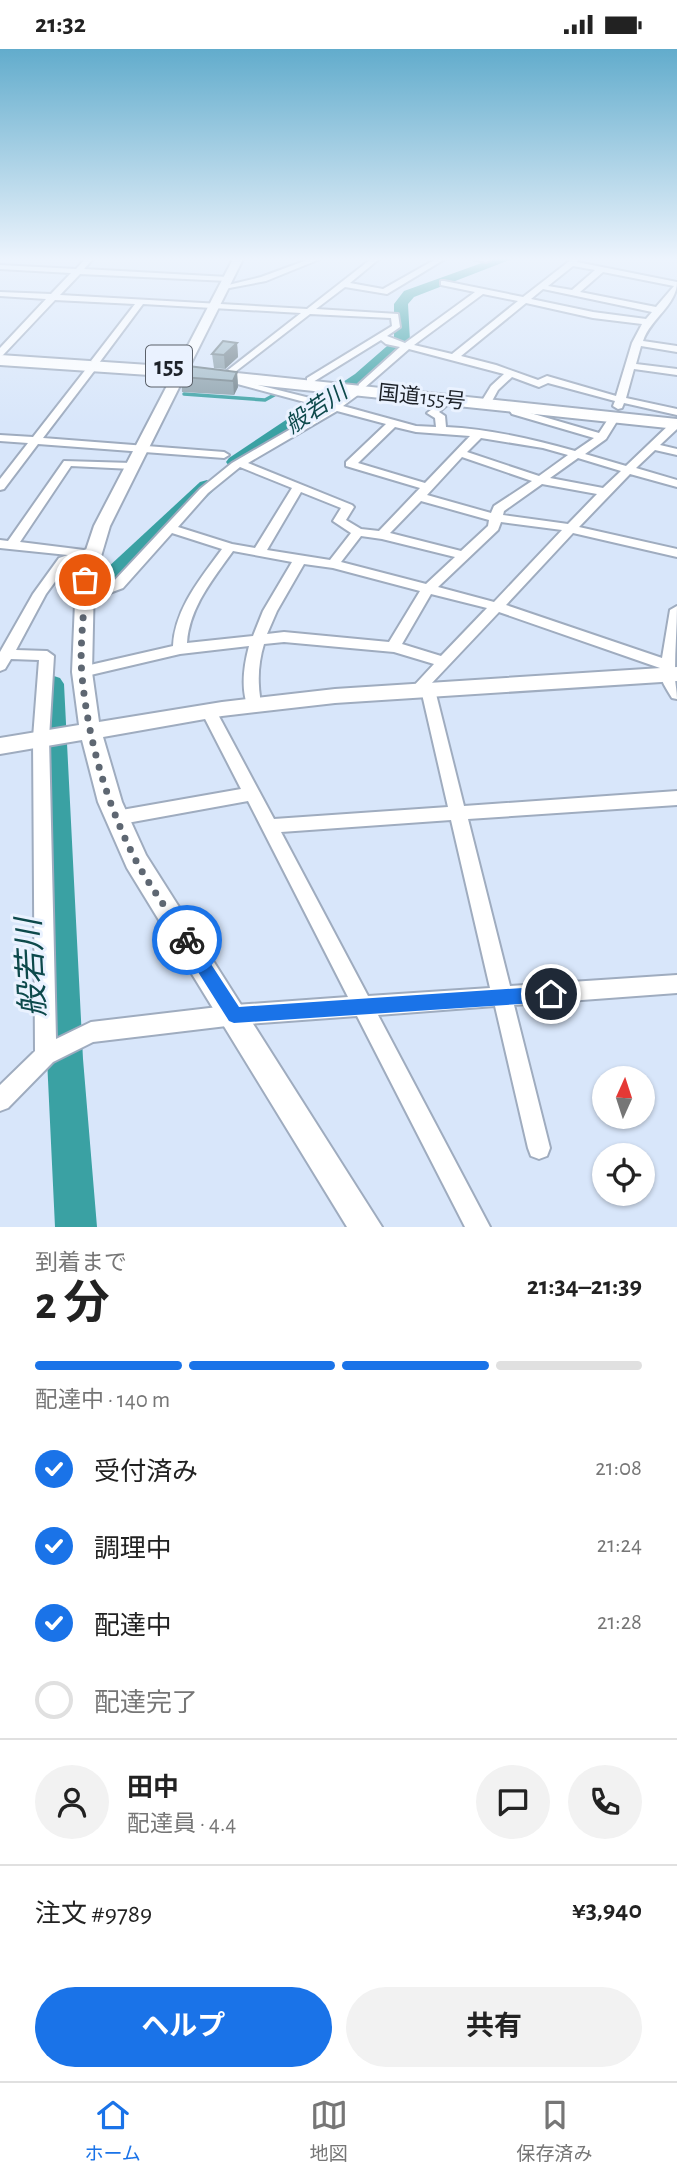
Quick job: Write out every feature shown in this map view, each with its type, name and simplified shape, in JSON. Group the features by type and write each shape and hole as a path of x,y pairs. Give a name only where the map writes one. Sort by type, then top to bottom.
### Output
{"highway":[{"name":"国道155号","path":"0,356 180,369 617,410 677,423"},
{"name":"国道155号","path":"229,375 310,380 512,407 617,410"}],"main road":[{"path":"210,314 90,552 85,580 80,732 136,861 366,1227"},
{"path":"0,746 254,705 671,671"}],"street":[{"path":"0,356 38,314"},
{"path":"0,487 132,314"},
{"path":"229,375 305,314"},
{"path":"310,380 396,327 395,316 360,314"},
{"path":"85,598 118,585 204,491 239,463 335,407 351,387 401,345 447,314"},
{"path":"453,358 509,314"},
{"path":"601,314 648,322"},
{"path":"393,647 426,591 461,555 494,527 498,509 602,437 617,410 637,343 654,314"},
{"path":"381,336 401,345 510,373 539,384 547,379 587,392 617,410 677,412"},
{"path":"637,343 677,349"},
{"path":"630,366 677,372"},
{"path":"488,399 494,388 510,373"},
{"path":"229,375 416,429 479,433 544,445 630,468 677,484"},
{"path":"441,430 440,416 432,413 448,400"},
{"path":"512,407 516,412 602,437"},
{"path":"393,423 350,464 494,518 572,529 677,553"},
{"path":"539,1148 422,690 444,662 605,492 677,423"},
{"path":"544,445 560,426"},
{"path":"382,535 479,433"},
{"path":"0,438 136,457"},
{"path":"653,446 677,452"},
{"path":"460,453 541,479 605,492"},
{"path":"6,545 68,463 136,457 224,455"},
{"path":"239,463 297,489 348,507 339,521 358,532 382,535 461,555"},
{"path":"259,552 297,489"},
{"path":"171,529 230,547 333,564 426,591 498,607 671,671"},
{"path":"333,564 358,532"},
{"path":"6,545 90,552"},
{"path":"180,649 179,637 185,616 230,547"},
{"path":"3,660 40,594 63,561 90,552"},
{"path":"254,705 249,686 252,657 258,639 300,560"},
{"path":"677,610 671,671 677,694"},
{"path":"82,673 180,649 284,637 393,647 444,662"},
{"path":"3,660 47,656 41,738 48,1054"},
{"path":"209,711 478,1227"},
{"path":"117,818 252,795"},
{"path":"269,826 677,798"},
{"path":"0,1100 48,1054 80,1035 234,1015 677,984"}],"building":[{"path":"223,341 237,343 224,355 212,354"},
{"path":"188,366 237,372 233,381 181,377"}],"waterway":[{"name":"般若川","path":"236,462 361,378 402,341 401,314"},
{"path":"184,394 265,400 276,394"},
{"name":"般若川","path":"114,574 207,486"},
{"name":"般若川","path":"51,684 65,1059 76,1227"}],"way so far":[{"path":"85,580 82,673 89,730 110,802 123,834 136,861 187,940"}],"route":[{"path":"187,940 234,1015 551,994"}]}
